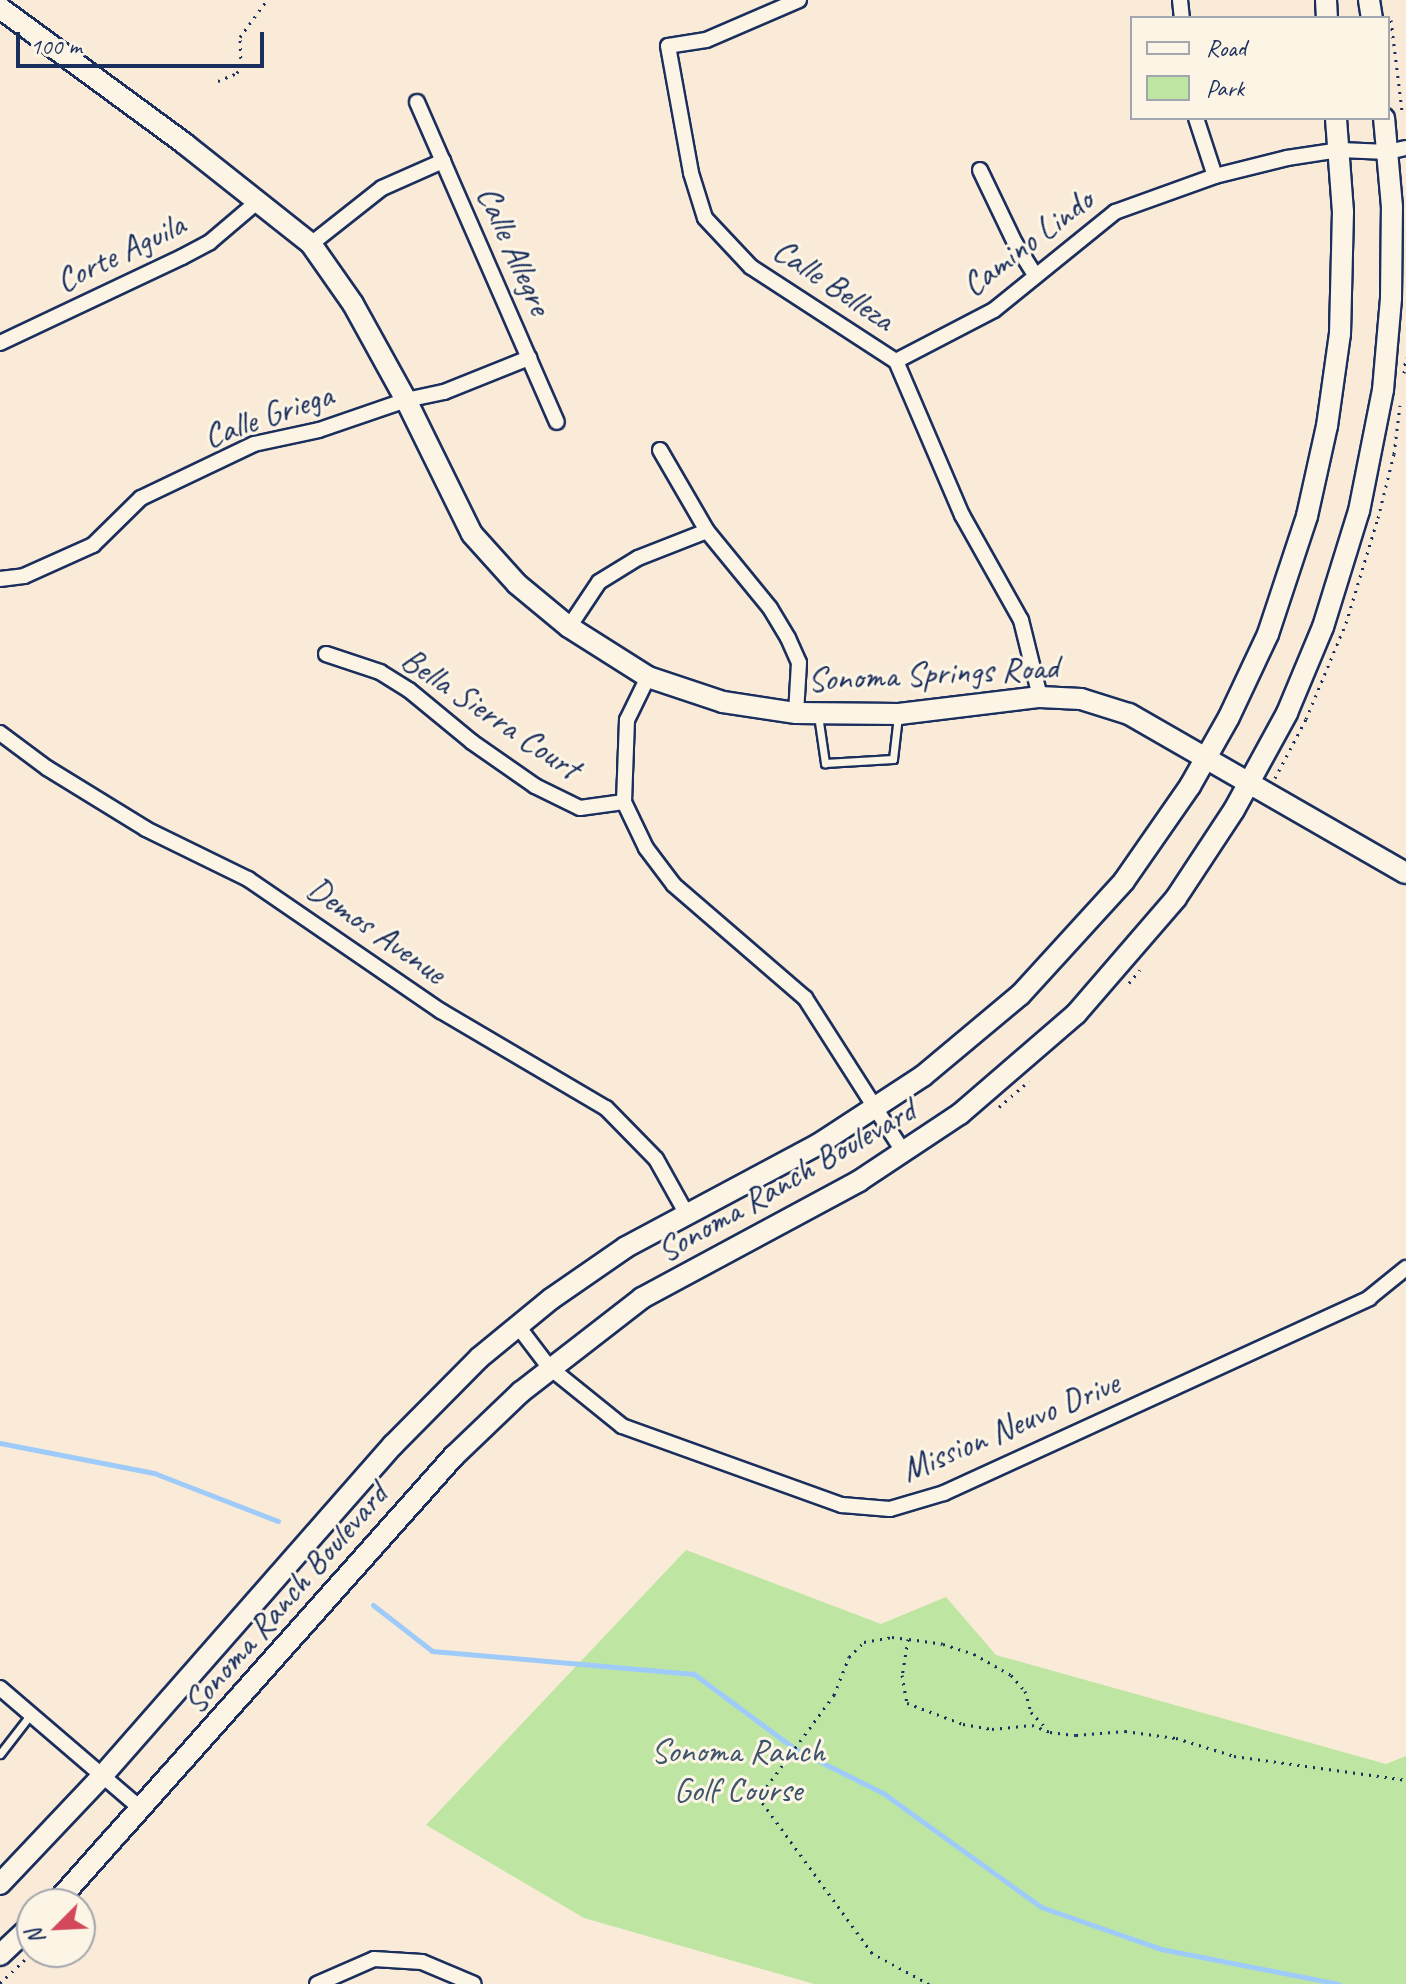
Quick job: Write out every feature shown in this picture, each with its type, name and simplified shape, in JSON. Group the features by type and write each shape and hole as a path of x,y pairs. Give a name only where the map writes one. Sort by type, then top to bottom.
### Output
{"main road":[{"path":"1369,0 1381,16"},
{"name":"Sonoma Springs Road","path":"0,8 185,144 311,244 353,304 406,400 472,534 517,584 569,627 648,677 723,702 796,713 899,714 1040,697 1081,699 1129,714 1406,873"},
{"name":"Sonoma Ranch Boulevard","path":"69,1888 454,1456 549,1367 642,1298 722,1252 831,1197 904,1153 1007,1077 1097,992 1176,898 1249,785 1287,713 1323,627 1366,481 1383,390 1391,298 1397,150 1393,118"},
{"name":"Sonoma Ranch Boulevard","path":"0,1884 103,1775 403,1433 457,1378 517,1325 601,1263 686,1213 791,1159 875,1109 972,1037 1064,950 1142,857 1207,758 1268,634 1294,560 1318,472 1333,395 1341,319 1343,212 1336,120"},
{"path":"0,1955 16,1940"}],"street":[{"name":"Calle Belleza","path":"799,0 706,40 668,46 691,173 705,218 751,267 896,361 962,515 1021,620 1040,697"},
{"name":"Calle Allegre","path":"417,102 557,422"},
{"path":"1197,120 1215,176"},
{"name":"Camino Lindo","path":"896,361 994,310 1115,212 1215,176 1287,158 1340,150 1397,150"},
{"path":"311,244 382,188 443,161"},
{"path":"980,170 1015,243 1036,276"},
{"name":"Corte Aguila","path":"0,343 210,242 257,202"},
{"name":"Calle Griega","path":"0,579 24,576 93,545 141,498 254,444 319,430 406,400 444,392 529,358"},
{"path":"660,450 707,531 770,608 788,638 799,663 796,713"},
{"path":"569,627 599,582 638,558 707,531"},
{"name":"Bella Sierra Court","path":"326,654 380,672 409,690 472,742 535,786 580,808 624,802"},
{"path":"648,677 627,720 624,802 646,848 674,885 805,998 904,1153"},
{"name":"Demos Avenue","path":"0,733 47,768 146,829 248,879 441,1011 590,1097 645,1145 667,1175 686,1213"},
{"name":"Mission Neuvo Drive","path":"517,1325 549,1367 622,1426 842,1505 890,1509 944,1493 1369,1298 1406,1268"},
{"path":"0,1688 141,1809"},
{"path":"317,1984 374,1959 422,1962 474,1984"}],"lane":[{"path":"818,713 825,763 893,759 899,714"},
{"path":"0,1754 31,1714"}],"path":[{"path":"218,81 237,73 241,66 240,37 267,0"},
{"path":"1390,92 1393,118"},
{"path":"1403,380 1406,353"},
{"path":"1267,795 1306,719 1346,623 1394,454 1401,395"},
{"path":"1122,990 1141,969"},
{"path":"995,1109 1030,1080"},
{"path":"929,1984 872,1953 761,1801 762,1793 834,1695 853,1651 864,1642 892,1637 943,1644 974,1654 1011,1675 1025,1691 1031,1712 1050,1732"},
{"path":"908,1639 902,1675 907,1703 963,1724 992,1729 1032,1725 1050,1732 1076,1735 1125,1731 1176,1738 1234,1756 1406,1780"},
{"path":"0,1983 16,1968"}],"green space":[{"name":"Sonoma Ranch Golf Course","path":"686,1550 881,1624 946,1597 996,1655 1386,1764 1406,1756 1406,1984 814,1984 584,1918 426,1825"}],"waterway":[{"path":"0,1443 154,1473 278,1521"},
{"path":"373,1605 432,1651 694,1674 795,1749 883,1793 1041,1907 1161,1949 1339,1984"}]}
